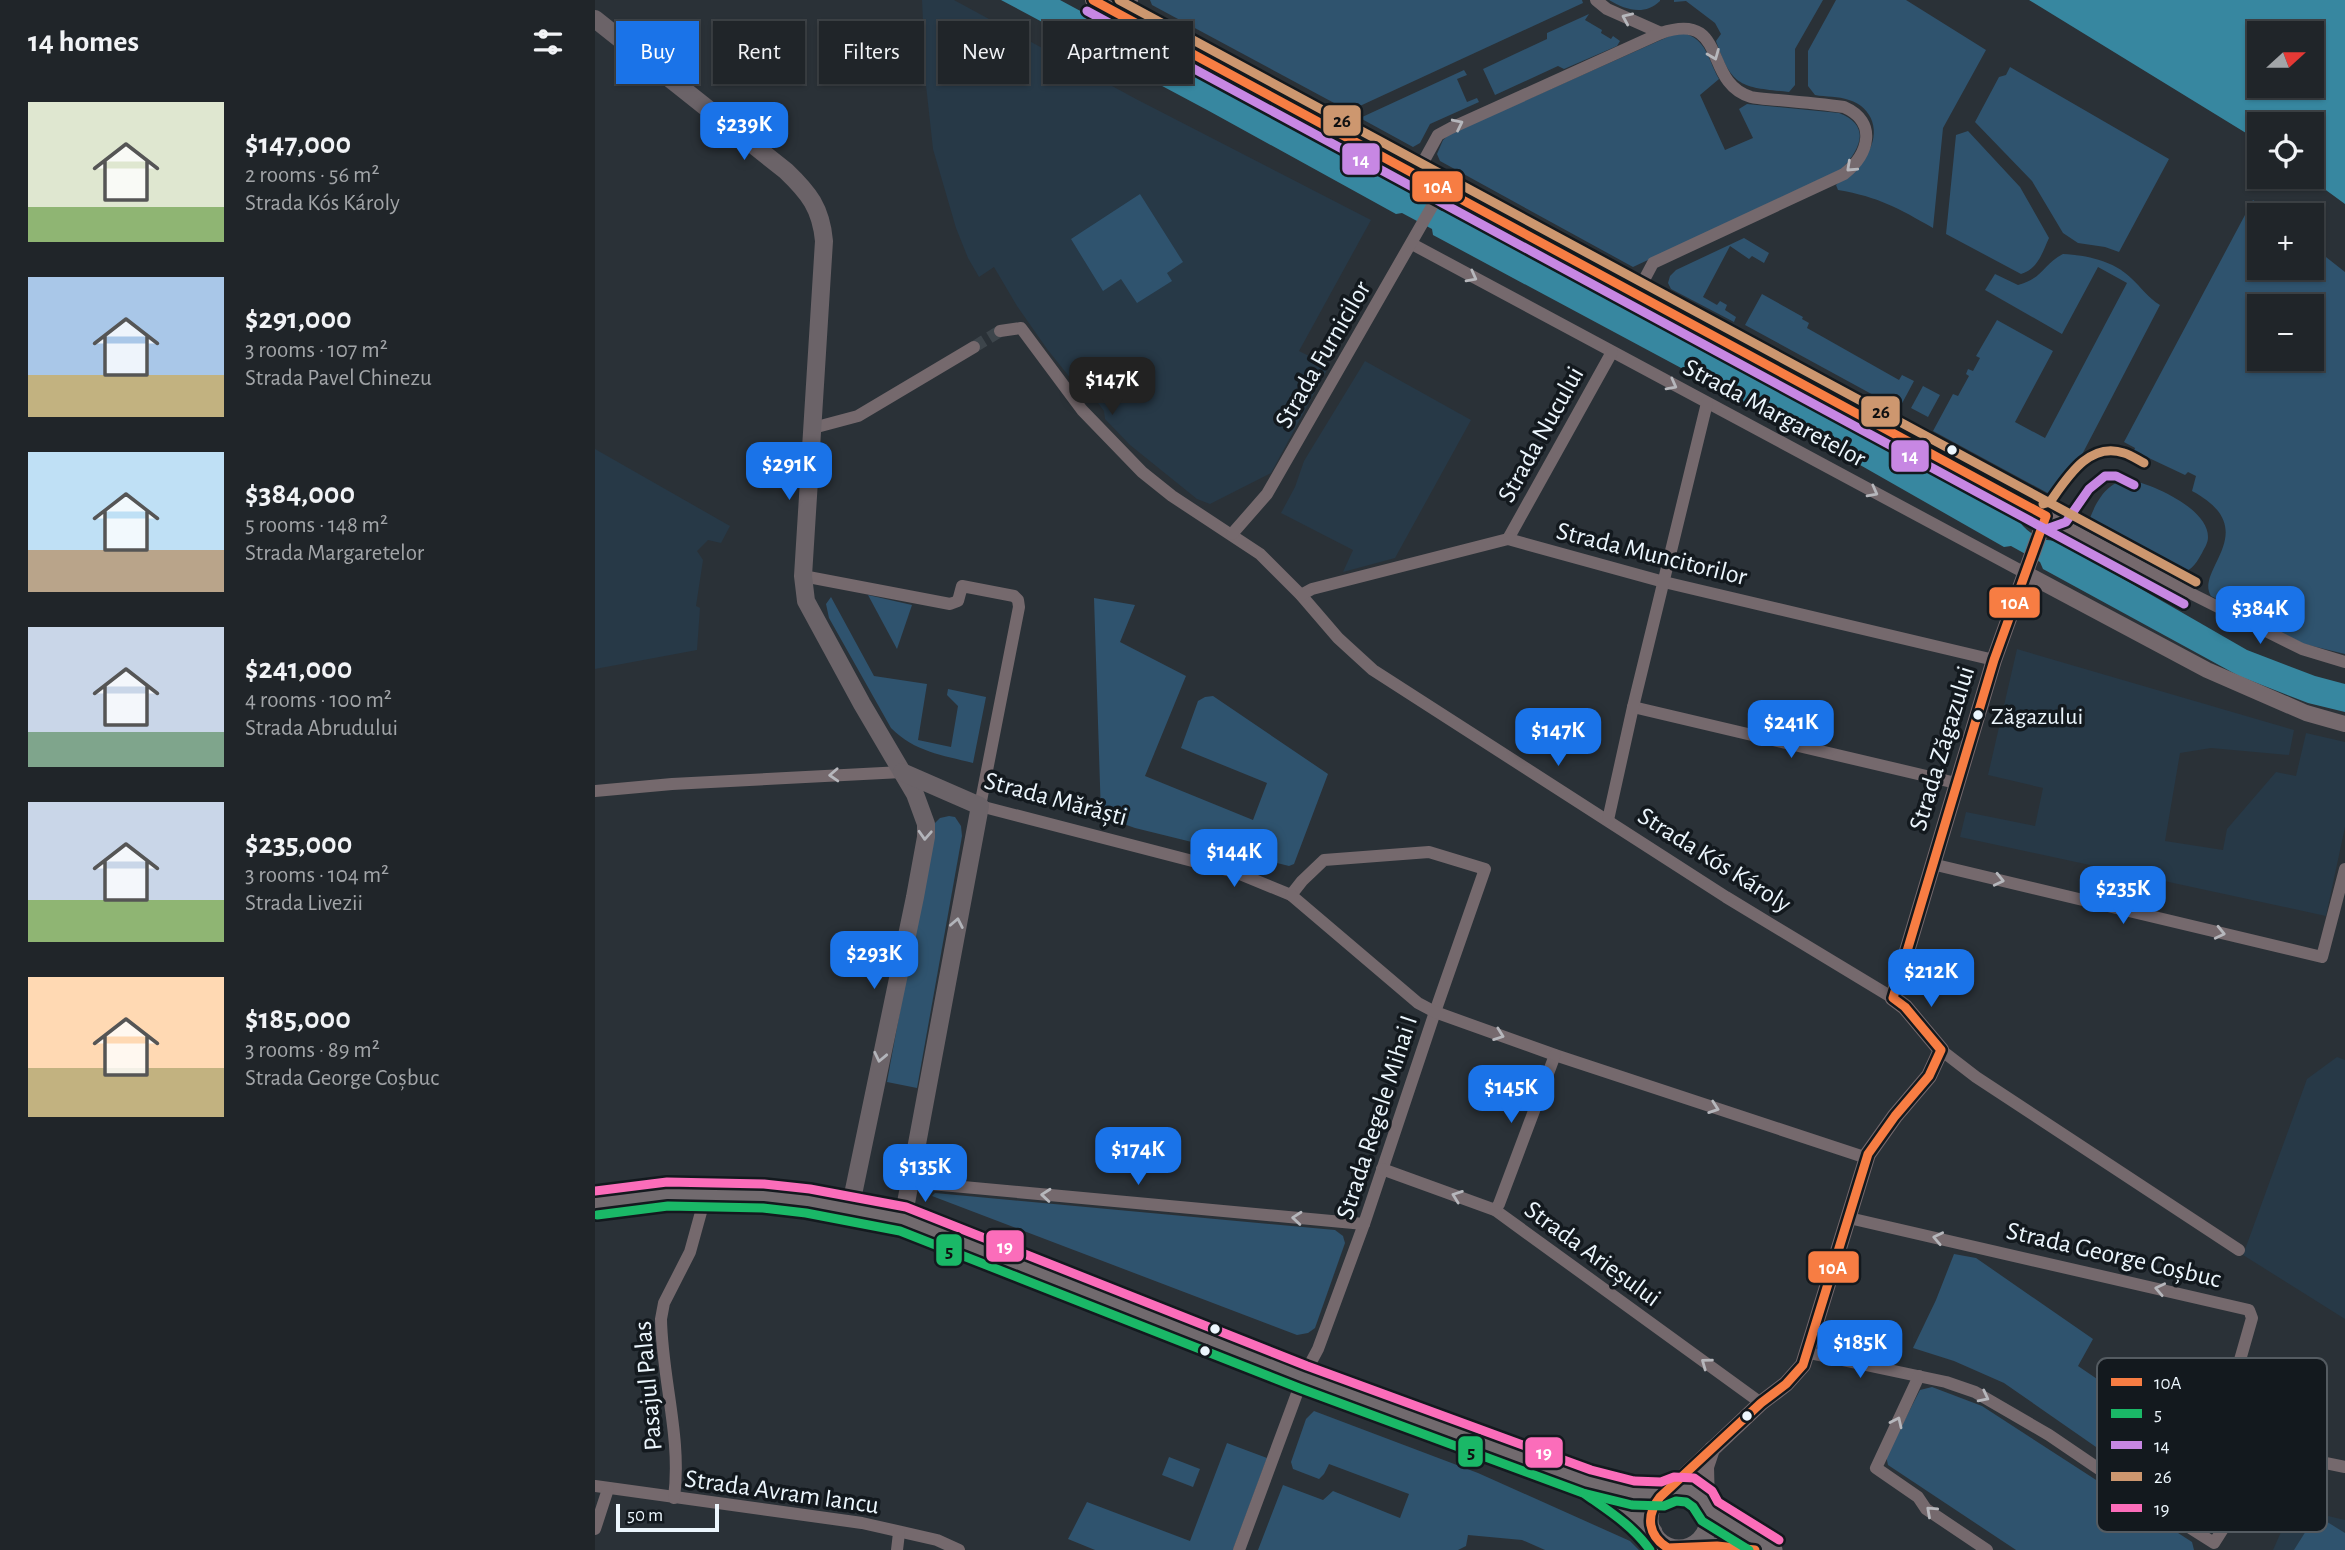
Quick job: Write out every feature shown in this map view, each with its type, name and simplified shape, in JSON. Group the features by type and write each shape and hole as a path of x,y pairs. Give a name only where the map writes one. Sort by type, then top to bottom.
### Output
{"main road":[{"path":"595,19 786,171 806,191 822,222 824,241 803,576 806,601 915,794 926,824 926,837 850,1209"},
{"name":"Strada Mărăști","path":"902,772 980,806"},
{"path":"902,1219 980,806"},
{"path":"595,1203 667,1194 764,1196 808,1201 902,1219 1303,1377 1587,1482 1632,1493 1665,1493"},
{"path":"1587,1482 1627,1508 1654,1539 1669,1548 1739,1547 1755,1550"},
{"path":"1654,1539 1649,1520 1651,1508 1665,1493 1674,1489 1690,1490 1697,1494 1708,1509 1773,1550"},
{"path":"1690,1548 1705,1535 1710,1520 1708,1509"}],"street":[{"path":"1093,0 1416,175 1440,194 1636,295 2044,522 2302,649 2345,662"},
{"path":"1123,16 1132,0"},
{"path":"1595,0 1607,9 1661,33"},
{"path":"1416,175 1438,135 1661,33 1686,27 1707,39 1718,66 1729,83 1749,97 1843,107 1856,112 1863,122 1867,137 1860,158 1844,174 1653,263 1636,295"},
{"name":"Strada Furnicilor","path":"1232,534 1267,494 1440,194"},
{"name":"Strada Margaretelor","path":"1412,244 1707,404 2027,566 2207,670 2302,711 2345,724"},
{"name":"Strada Kós Károly","path":"1000,331 1021,328 1082,410 1142,472 1260,554 1301,595 1338,638 1373,670 1726,897 1893,998 1905,1007 1941,1050 1976,1077 2239,1250"},
{"path":"813,428 859,416 974,347"},
{"name":"Strada Nucului","path":"1508,539 1612,352"},
{"path":"1608,820 1707,404"},
{"name":"Strada Zăgazului","path":"1893,998 1994,660 2044,522"},
{"name":"Strada Muncitorilor","path":"1301,595 1312,589 1508,539 1664,582 1994,660"},
{"path":"803,576 950,604 958,601 962,586 1014,596 1018,600 1019,607 980,806"},
{"path":"1633,707 1956,783"},
{"name":"Strada Mărăști","path":"595,791 672,784 902,772"},
{"name":"Strada Mărăști","path":"980,806 1235,872 1291,895 1418,1003 1435,1012 1555,1055 1867,1158"},
{"name":"Strada Regele Mihai I","path":"1239,1550 1303,1377 1318,1349 1364,1224 1485,869 1429,852 1324,860 1301,881 1291,895"},
{"path":"1933,864 2322,957 2345,869"},
{"path":"1665,1493 1803,1366 1867,1158 1895,1116 1929,1076 1941,1050"},
{"path":"1495,1210 1555,1055"},
{"name":"Strada Arieșului","path":"1382,1169 1495,1210 1761,1403"},
{"path":"909,1182 1364,1224"},
{"name":"Pasajul Palas","path":"674,1498 676,1453 660,1319 664,1303 690,1252 706,1194"},
{"name":"Strada George Coșbuc","path":"1849,1218 2246,1308 2252,1318 2241,1358"},
{"path":"1809,1353 1956,1385 1999,1405 2097,1467"},
{"path":"1919,1376 1875,1468 1918,1497 1926,1509 1987,1550"},
{"path":"1708,1509 1706,1467 1713,1447"},
{"path":"2327,1463 2345,1467"},
{"name":"Strada Avram Iancu","path":"595,1486 862,1523 937,1540 959,1550"},
{"path":"595,1529 608,1489"},
{"path":"897,1550 899,1532"},
{"path":"2196,1532 2214,1543 2221,1532"}],"shaded area":[{"path":"922,0 954,0 993,21 938,21 938,84 1029,84 1029,41 1043,48 1043,84 1108,84 1371,220 1299,351 1329,366 1271,473 1210,504 1197,499 1130,445 1105,419 1104,411 1092,395 1084,395 1047,349 994,267 979,277 956,228 933,149"},
{"path":"1001,0 1060,0 1099,21 1043,21"},
{"path":"1150,0 1582,0 1583,3 1349,111 1193,27 1193,21 1182,21 1152,5"},
{"path":"1609,0 1660,1 1648,9 1635,10"},
{"path":"1674,0 1823,0 1795,49 1795,85 1789,92 1760,89 1741,82 1728,68 1722,56 1716,41 1721,34 1715,23 1686,1"},
{"path":"1836,0 1906,0 1986,50 1943,128 1933,228 1888,204 1838,190 1836,185 1867,154 1874,130 1869,115 1857,103 1815,95 1808,86 1808,51"},
{"path":"2029,0 2345,0 2345,204 2324,189 2324,112 2247,112 2247,134"},
{"path":"1589,14 1585,20 1611,39 1613,36 1620,41 1617,46 1564,69 1558,66 1495,95 1483,69 1547,39 1547,33"},
{"path":"1683,33 1702,45 1719,79 1700,95 1725,150 1753,138 1739,109 1747,104 1839,113 1856,124 1859,131 1860,138 1854,154 1842,169 1633,267 1440,161 1437,154 1443,140 1450,134 1672,35"},
{"path":"2010,67 2169,159 2119,252 2078,243 2063,233 2032,181 1975,122 1999,77 2006,75"},
{"path":"1464,70 1467,75 1457,79 1467,102 1477,98 1479,102 1430,124 1420,143 1413,147 1360,118"},
{"path":"1193,72 1409,188 1411,195 1442,211 1448,209 1966,490 2019,520 2035,535 2046,540 2056,540 2247,650 2315,676 2345,684 2345,712 2308,703 2239,676 2043,569 2040,562 2011,546 2004,547 1832,449 1433,235 1432,229 1402,213 1396,214 1158,84 1193,84"},
{"path":"1968,131 2020,187 2049,238 2042,255 2027,272 2021,274 1946,234 1956,135"},
{"path":"1140,194 1183,262 1167,273 1172,281 1137,303 1121,279 1103,291 1071,239"},
{"path":"2247,211 2247,280 2324,280 2324,255 2345,272 2345,654 2304,644 2211,596 2208,586 2226,535 2223,520 2213,506 2192,491 2196,476 2188,472 2185,475 2134,451 2135,448 2124,442"},
{"path":"1744,238 1769,253 1764,263 1752,256 1749,259 1730,246 1703,297 1717,305 1720,301 1727,305 1725,310 1736,317 1734,322 1671,289 1668,283 1676,270"},
{"path":"2063,254 2090,258 2116,267 2160,305 2063,491 2055,497 1933,431 1953,394 1958,396 1969,376 1966,374 1968,369 1973,371 1980,358 1976,356 1997,320 2053,351 2015,422 2045,438 2127,283 2098,267 2062,334 1985,290 1995,274 2018,285 2027,282"},
{"path":"1762,294 1803,317 1802,319 1809,323 1807,328 1899,380 1902,375 1914,381 1899,409 1745,325"},
{"path":"1365,361 1471,420 1395,558 1343,572 1353,550 1281,513 1295,487 1304,461"},
{"path":"1923,386 1940,395 1928,417 1911,408"},
{"path":"595,449 730,526 721,543 708,540 697,551 703,560 696,606 700,608 697,650 595,669"},
{"path":"2127,479 2177,499 2199,516 2206,526 2207,543 2197,562 2188,571 2174,575 2097,533 2090,518 2096,505 2108,488"},
{"path":"868,595 912,605 897,649"},
{"path":"831,597 874,676 927,684 918,740 951,747 958,706 947,695 948,689 986,697 973,763 919,748 891,728 829,618 826,604"},
{"path":"1094,598 1135,605 1120,642 1186,676 1145,776 1253,820 1267,783 1181,748 1198,701 1213,696 1328,774 1294,864 1289,866 1135,828 1101,816"},
{"path":"2017,649 2294,730 2289,755 2211,748 2180,753 2165,841 2223,850 2227,829 2276,772 2296,776 2306,733 2345,742 2345,827 2326,916 1960,837 1966,812 2035,826 2043,788 1988,775"},
{"path":"955,817 961,826 962,836 917,1088 887,1082 934,824 940,818"},
{"path":"2337,1057 2345,1060 2345,1319 2243,1255 2307,1079"},
{"path":"935,1193 1335,1230 1343,1236 1345,1243 1315,1328 1308,1333 1297,1335 932,1196"},
{"path":"1954,1254 1976,1258 2093,1339 2078,1366 2097,1379 2097,1448 2004,1383 1954,1361 1913,1348"},
{"path":"1932,1387 1982,1406 2097,1480 2097,1532 2177,1532 2192,1542 2194,1550 2016,1550 1888,1465 1886,1456 1920,1390"},
{"path":"1314,1411 1478,1473 1630,1541 1639,1550 1545,1550 1522,1540 1468,1535 1466,1546 1458,1550 1258,1550 1283,1485 1323,1500 1333,1491 1400,1518 1409,1494 1329,1464 1319,1479 1293,1469 1291,1462 1306,1419"},
{"path":"1227,1443 1267,1458 1233,1550 1095,1550 1068,1539 1087,1502 1190,1541"},
{"path":"1169,1457 1200,1469 1193,1487 1162,1475"},
{"path":"2327,1516 2345,1520 2345,1550 2273,1550 2281,1532 2327,1532"},
{"path":"2327,1522 2345,1533 2345,1550 2294,1550 2305,1532 2327,1532"}],"tunnel":[{"path":"974,347 1000,331"}],"transit line":[{"name":"10A","path":"1093,0 2046,516 1994,660 1893,998 1905,1007 1941,1050 1929,1076 1895,1116 1868,1154 1803,1365 1786,1384 1761,1403 1660,1497 1652,1511 1653,1532 1668,1548 1717,1546 1755,1550"},
{"name":"26","path":"1119,0 2196,582"},
{"name":"14","path":"1087,11 2184,604"},
{"name":"26","path":"2043,504 2050,502 2080,464 2100,452 2124,453 2144,463"},
{"name":"14","path":"2049,528 2066,522 2089,489 2105,476 2116,476 2134,485"},
{"name":"19","path":"595,1191 667,1182 764,1184 810,1189 906,1207 1307,1366 1591,1470 1634,1481 1661,1482 1674,1477 1694,1478 1712,1491 1718,1502 1779,1540"},
{"name":"5","path":"597,1215 668,1206 763,1208 806,1213 900,1231 1299,1388 1583,1493 1632,1505 1664,1506 1676,1501 1686,1502 1693,1507 1702,1521 1749,1550"},
{"name":"5","path":"1585,1494 1628,1526 1650,1550"}],"place":[{"name":"Zăgazului","path":"1978,715"}]}
